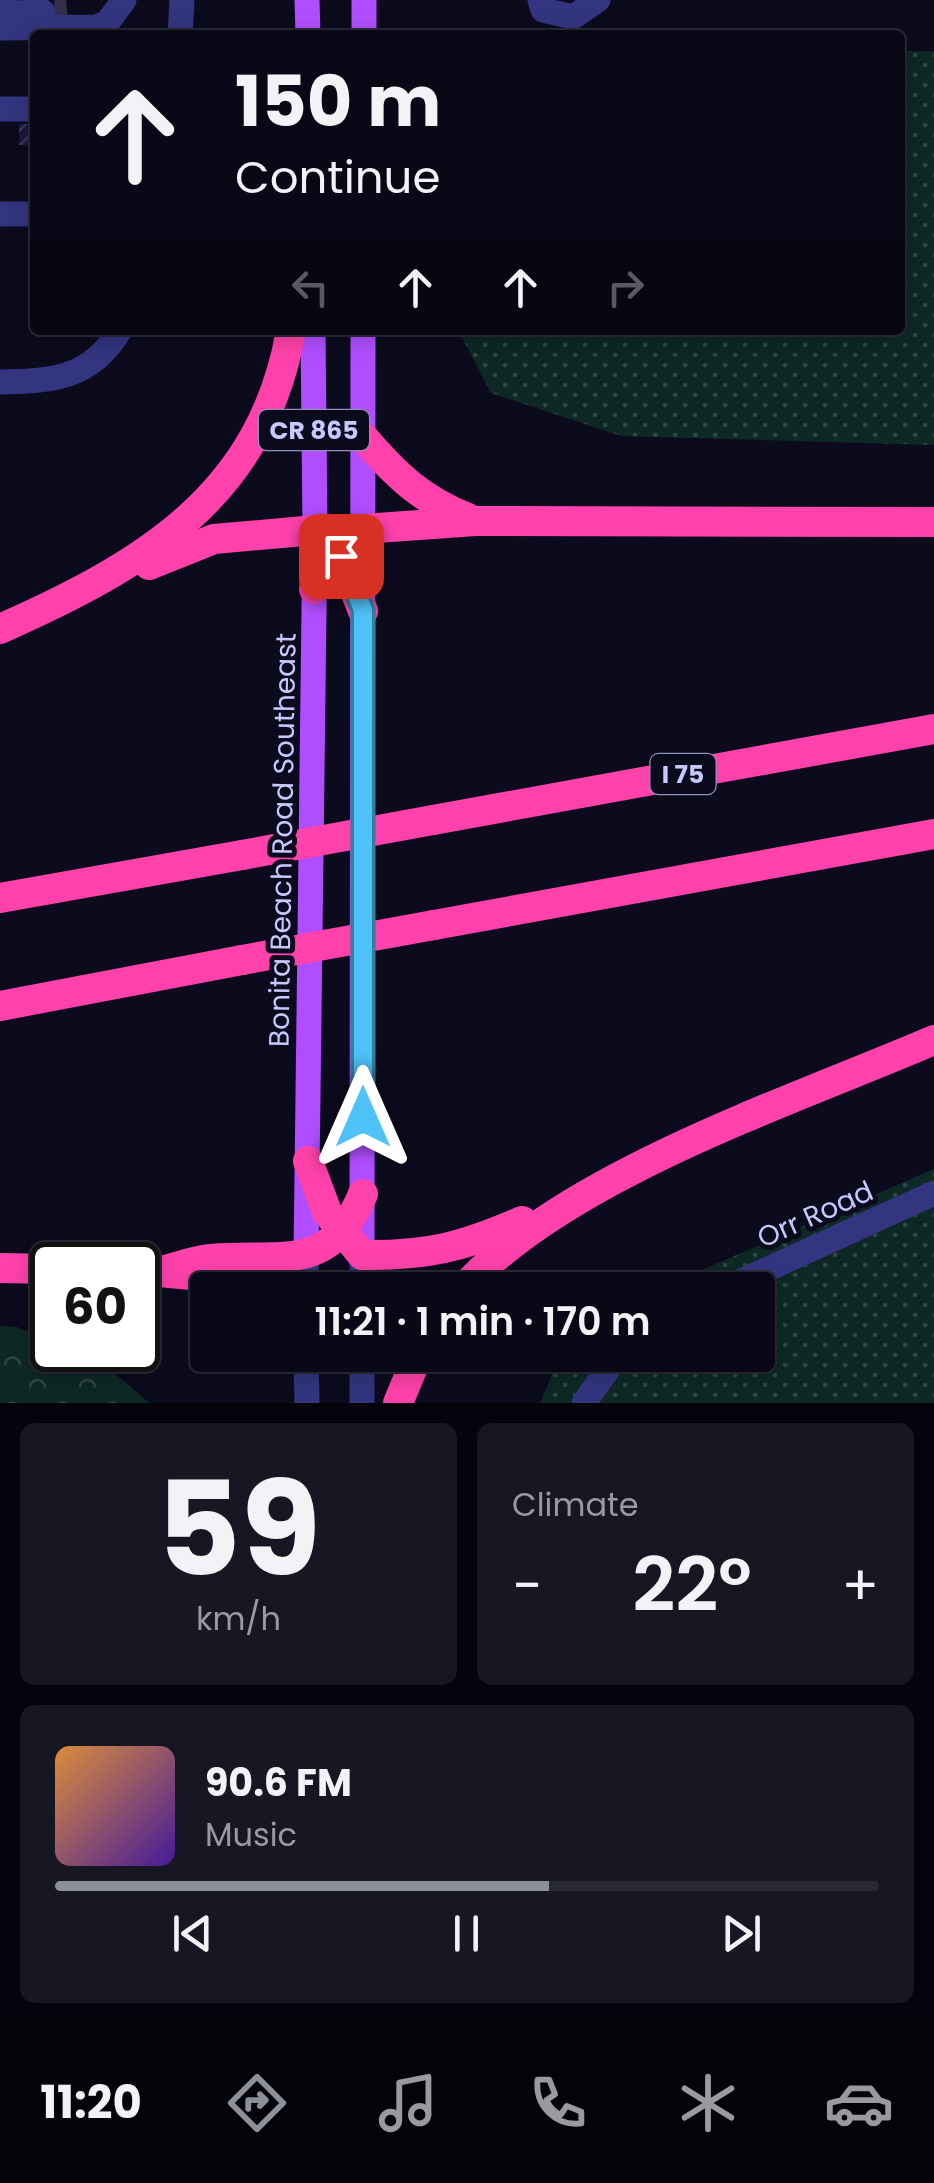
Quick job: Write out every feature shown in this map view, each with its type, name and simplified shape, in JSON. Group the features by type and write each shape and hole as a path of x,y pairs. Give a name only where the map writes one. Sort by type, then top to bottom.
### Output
{"highway":[{"path":"85,591 157,546 217,492 267,414 290,335"},
{"path":"363,437 400,480 432,504 475,520"},
{"path":"314,589 363,529 475,520 934,522"},
{"path":"0,629 214,539 315,530 341,556 363,610"},
{"name":"I 75","path":"0,898 934,729"},
{"path":"0,1006 934,834"},
{"path":"160,1268 207,1259 306,1256 352,1245 416,1256 462,1248 645,1164 934,1040"},
{"path":"308,1161 327,1212 352,1245"},
{"path":"483,1272 536,1226 645,1164"},
{"path":"352,1245 362,1194"},
{"path":"0,1268 30,1269"},
{"path":"160,1271 190,1274"},
{"path":"398,1403 411,1372"}],"main road":[{"path":"308,0 308,30"},
{"path":"364,0 364,30"},
{"name":"Bonita Beach Road Southeast","path":"306,1256 315,530 313,335"},
{"name":"CR 865","path":"362,1194 363,335"}],"street":[{"path":"0,28 96,26 108,22 124,0"},
{"path":"180,30 182,0"},
{"path":"540,0 542,10 573,17 598,0"},
{"path":"0,6 13,13 79,11 96,26"},
{"path":"0,110 30,109"},
{"path":"0,214 30,214"},
{"path":"0,382 62,379 92,366 116,335"},
{"name":"Orr Road","path":"761,1272 934,1193"},
{"path":"352,1245 358,1272"},
{"name":"Bonita Beach Road Southeast","path":"306,1256 306,1272"},
{"path":"306,1372 307,1403"},
{"path":"362,1372 362,1403"},
{"path":"584,1403 606,1372"}],"green space":[{"path":"905,51 934,51 934,445 621,436 491,393 461,335 905,335"},
{"path":"934,1169 934,1403 540,1403 553,1372 775,1372 775,1272 697,1272"},
{"path":"0,1326 30,1333 30,1372 111,1372 149,1403 0,1403"}],"building":[{"path":"19,124 30,124 30,145 19,145"}],"tunnel":[{"path":"55,12 67,11"}],"route":[{"path":"341,556 363,610 363,1117"}]}
